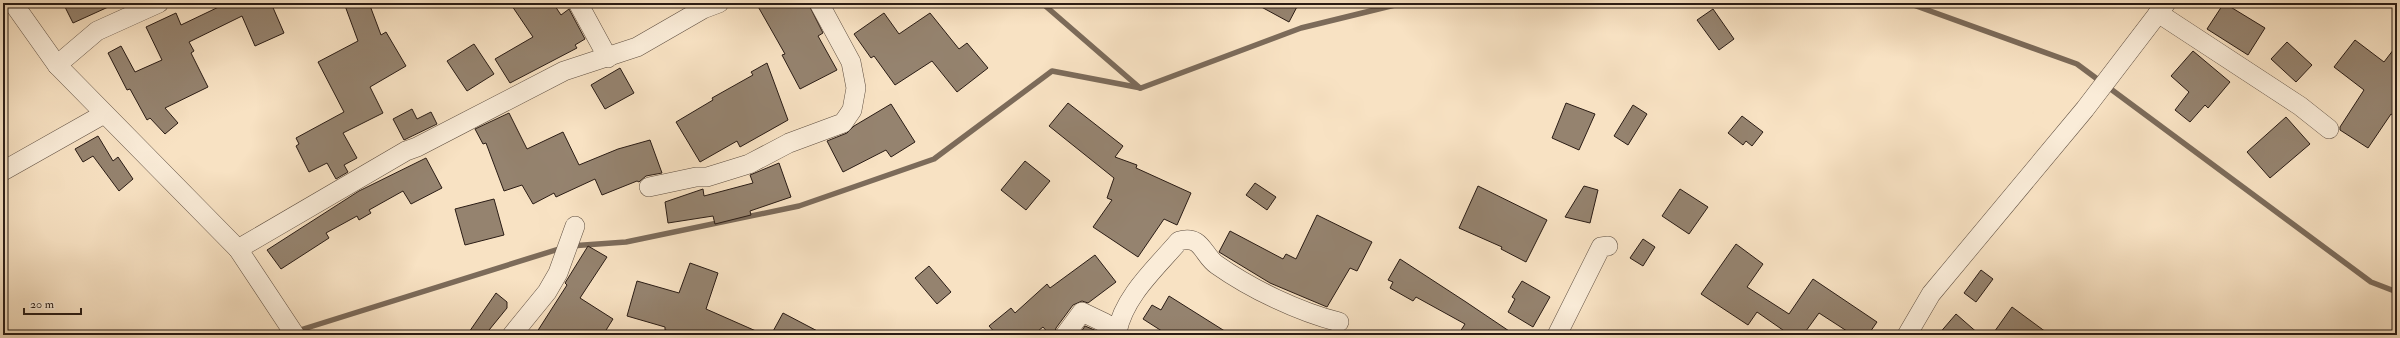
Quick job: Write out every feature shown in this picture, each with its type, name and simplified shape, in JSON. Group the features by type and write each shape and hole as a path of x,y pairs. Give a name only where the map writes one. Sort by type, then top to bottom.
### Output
{"street":[{"path":"13,3 57,65 238,249 295,335"},
{"path":"57,65 97,31 159,3"},
{"path":"578,3 608,58"},
{"path":"238,249 406,151 417,147 564,71 608,58 637,47 703,9 719,3"},
{"path":"649,187 696,177 707,177 749,164 789,143 843,123 852,110 856,88 853,69 851,62 819,3"},
{"path":"1907,335 1931,294 2084,109 2162,8 2300,106 2329,129"},
{"path":"3,171 104,114"},
{"path":"512,335 547,292 558,273 575,226"},
{"path":"1119,334 1119,319 1127,303 1179,241 1187,238 1197,242 1207,251 1214,263 1238,279 1315,316 1339,322"},
{"path":"1557,335 1601,247 1608,246"},
{"path":"1065,335 1082,312 1105,323 1119,334"}],"building":[{"path":"63,3 117,3 73,23"},
{"path":"227,3 271,3 284,33 255,46 242,16 189,42 194,51 191,53 208,87 165,108 178,123 165,134 150,118 147,120 130,89 127,90 108,53 121,46 135,72 162,60 146,27 176,13 181,25"},
{"path":"344,3 369,3 381,35 386,32 406,66 370,87 383,113 343,133 357,158 344,165 348,172 336,179 327,163 309,172 296,146 299,144 296,138 344,112 318,62 358,41"},
{"path":"510,3 553,3 561,15 569,9 585,39 575,45 577,48 510,83 495,59 533,37"},
{"path":"756,3 808,3 823,33 818,36 837,70 800,89 782,55 785,54"},
{"path":"1254,3 1299,3 1289,22"},
{"path":"2224,3 2265,28 2248,55 2207,29"},
{"path":"1713,9 1734,39 1719,50 1697,20"},
{"path":"884,13 899,34 930,13 959,49 967,43 988,68 957,92 932,61 895,85 874,56 871,58 854,34"},
{"path":"2355,40 2384,62 2397,45 2397,118 2391,114 2368,148 2340,130 2340,127 2364,90 2334,67"},
{"path":"2287,42 2312,65 2296,82 2271,59"},
{"path":"474,44 494,74 467,91 447,61"},
{"path":"2193,51 2230,82 2208,108 2205,105 2190,122 2175,110 2189,92 2171,76"},
{"path":"767,63 788,120 740,147 737,141 700,162 676,122 713,100 712,98 753,75 751,72"},
{"path":"620,68 634,93 605,109 591,85"},
{"path":"1068,103 1123,146 1115,157 1137,165 1136,168 1191,193 1177,225 1164,219 1138,257 1093,227 1112,200 1107,198 1114,178 1049,126"},
{"path":"1566,103 1595,114 1579,150 1552,138"},
{"path":"891,104 915,142 891,157 886,150 843,172 827,141 847,133 854,126"},
{"path":"1633,105 1647,114 1628,145 1614,136"},
{"path":"412,109 417,119 431,112 437,124 404,140 393,119"},
{"path":"509,113 527,149 563,132 579,165 618,149 650,140 662,173 646,176 639,182 637,181 602,195 595,179 556,197 554,193 533,204 522,185 504,191 486,143 483,144 475,129"},
{"path":"1742,116 1763,132 1752,146 1746,141 1743,145 1728,133"},
{"path":"2286,117 2310,144 2270,178 2247,152"},
{"path":"98,136 113,161 118,157 133,179 119,191 93,156 83,162 75,149"},
{"path":"426,158 442,188 411,204 403,191 369,210 371,213 359,220 357,216 326,233 329,238 281,269 267,250 359,191"},
{"path":"1025,161 1050,181 1026,210 1001,190"},
{"path":"779,163 791,197 750,211 751,215 715,224 713,216 668,223 665,202 703,189 704,196 753,183 750,175"},
{"path":"1255,183 1276,197 1267,210 1246,195"},
{"path":"1478,186 1547,220 1526,262 1501,249 1502,247 1459,228"},
{"path":"1584,186 1598,190 1590,223 1565,217"},
{"path":"1680,189 1708,207 1689,234 1662,216"},
{"path":"494,199 504,235 465,245 455,209"},
{"path":"1317,215 1372,242 1357,271 1350,268 1327,307 1270,283 1219,252 1230,231 1283,259 1286,254 1296,259"},
{"path":"1643,239 1655,247 1643,266 1630,258"},
{"path":"1736,244 1763,264 1747,287 1789,314 1813,279 1877,322 1868,335 1853,335 1819,313 1803,335 1790,335 1757,312 1748,325 1701,294"},
{"path":"588,246 607,257 580,298 613,319 603,335 535,335 567,285 565,283"},
{"path":"1095,255 1116,282 1088,303 1082,301 1073,305 1056,328 1054,335 1050,335 1043,327 1033,335 997,335 989,326 1011,308 1015,313 1047,284 1050,288"},
{"path":"1400,259 1515,335 1458,335 1465,324 1416,297 1413,301 1390,288 1393,282 1388,280"},
{"path":"690,263 718,273 706,309 765,335 689,335 665,330 665,327 627,316 637,281 679,293"},
{"path":"929,266 951,292 937,304 915,278"},
{"path":"1981,270 1993,279 1976,302 1964,293"},
{"path":"1522,281 1550,297 1533,327 1508,312 1515,299 1512,297"},
{"path":"496,293 507,302 507,308 485,335 467,335"},
{"path":"1169,296 1231,335 1168,335 1143,319 1152,305 1161,310"},
{"path":"2012,307 2050,335 1992,335"},
{"path":"783,313 825,335 771,335"},
{"path":"1956,314 1980,335 1938,335"},
{"path":"1085,326 1099,332 1103,335 1079,335"}],"waterway":[{"path":"1042,3 1140,88"},
{"path":"570,246 626,242 799,206 934,159 1052,71 1141,88 1301,28 1403,3"},
{"path":"1908,3 2077,64 2371,282 2397,292"},
{"path":"297,331 562,248"}]}
